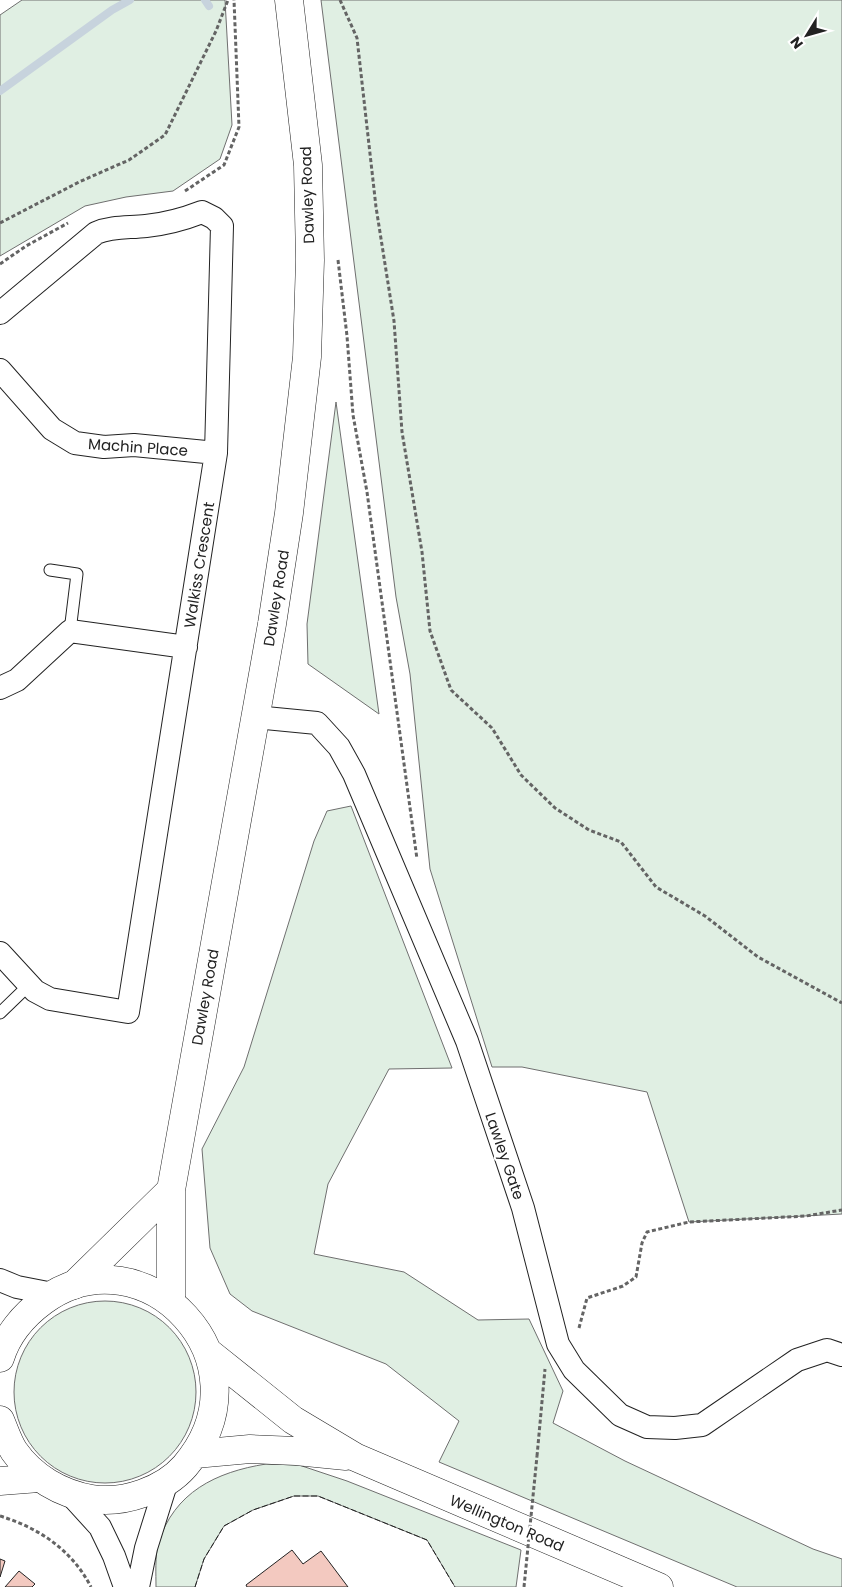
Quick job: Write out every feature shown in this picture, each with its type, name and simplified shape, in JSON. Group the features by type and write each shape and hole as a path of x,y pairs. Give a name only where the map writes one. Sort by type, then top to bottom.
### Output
{"street":[{"name":"Dawley Road","path":"171,1302 171,1190 272,624 289,513 307,357 310,260 308,165 289,0"},
{"name":"Walkiss Crescent","path":"0,313 96,233 107,228 147,226 179,220 202,212 214,218 222,226 216,453 128,1012 50,999 29,985 0,953"},
{"name":"Machin Place","path":"0,370 52,429 75,443 104,447 134,445 216,453"},
{"path":"0,688 17,680 70,631 186,647"},
{"name":"Lawley Gate","path":"255,717 317,723 339,747 354,774 467,1041 523,1208 558,1344 574,1370 620,1415 648,1427 674,1428 702,1425 798,1360 827,1350 842,1354"},
{"path":"0,1356 10,1336 29,1312 64,1289 171,1190"},
{"path":"0,1280 16,1286 64,1289 108,1281 141,1286 171,1302 193,1324 208,1352 214,1378 214,1405 208,1430 195,1454 182,1469 167,1481 145,1493 120,1499 95,1499 70,1494 39,1478 14,1450 0,1420"},
{"name":"Wellington Road","path":"208,1352 293,1420 355,1458 659,1587"},
{"name":"Wellington Road","path":"195,1454 250,1448 296,1450 355,1458"},
{"path":"0,1481 39,1478"},
{"path":"138,1587 146,1548 167,1481"},
{"path":"70,1494 100,1527 114,1556 125,1587"}],"lane":[{"path":"50,570 76,574 70,631"},
{"path":"0,1013 29,985"}],"path":[{"path":"0,223 80,182 129,160 165,135 216,31 228,0"},
{"path":"180,195 224,165 239,127 234,0"},
{"path":"340,0 358,38 376,207 394,321 402,432 422,552 430,631 451,690 492,728 522,775 555,808 589,830 621,842 656,887 706,916 758,957 842,1003"},
{"path":"0,264 26,246 75,220"},
{"path":"337,251 347,336 353,416 367,492 417,861"},
{"path":"524,1587 548,1348 576,1341 587,1298 623,1286 636,1278 642,1243 647,1232 689,1222 806,1216 842,1210"},
{"path":"0,1516 42,1533 64,1550 84,1572 91,1587"}],"green space":[{"path":"22,0 225,0 232,125 220,159 173,191 126,197 85,206 0,256 0,15"},
{"path":"321,0 842,0 842,1214 689,1222 647,1092 522,1067 492,1067 430,869 410,674 396,597"},
{"path":"336,402 379,714 308,664 307,624"},
{"path":"351,806 452,1068 389,1069 328,1184 314,1254 404,1272 478,1320 529,1319 563,1391 553,1423 625,1461 813,1549 842,1559 842,1587 737,1587 439,1462 459,1421 386,1364 252,1311 230,1294 210,1248 202,1149 244,1067 314,841 327,811"},
{"path":"105,1301 123,1303 140,1308 155,1316 175,1334 189,1357 194,1374 196,1392 194,1410 189,1427 181,1442 163,1462 140,1476 123,1481 105,1483 87,1481 70,1476 55,1468 35,1450 21,1427 16,1410 14,1392 16,1374 21,1357 29,1342 47,1322 70,1308 87,1303"},
{"path":"266,1464 299,1465 347,1481 521,1550 516,1587 455,1587 427,1540 318,1496 294,1496 253,1510 224,1526 204,1559 195,1587 156,1587 158,1544 165,1526 186,1498 214,1479"}],"building":[{"path":"292,1550 303,1564 321,1551 348,1587 247,1587 246,1585"},
{"path":"0,1559 5,1561 0,1577"},
{"path":"19,1571 35,1584 32,1587 5,1587"}],"waterway":[{"path":"0,91 112,10 130,0"},
{"path":"205,0 209,6"}],"fence":[{"path":"195,1587 204,1559 224,1526 253,1510 294,1496 318,1496 427,1540 455,1587"}]}
